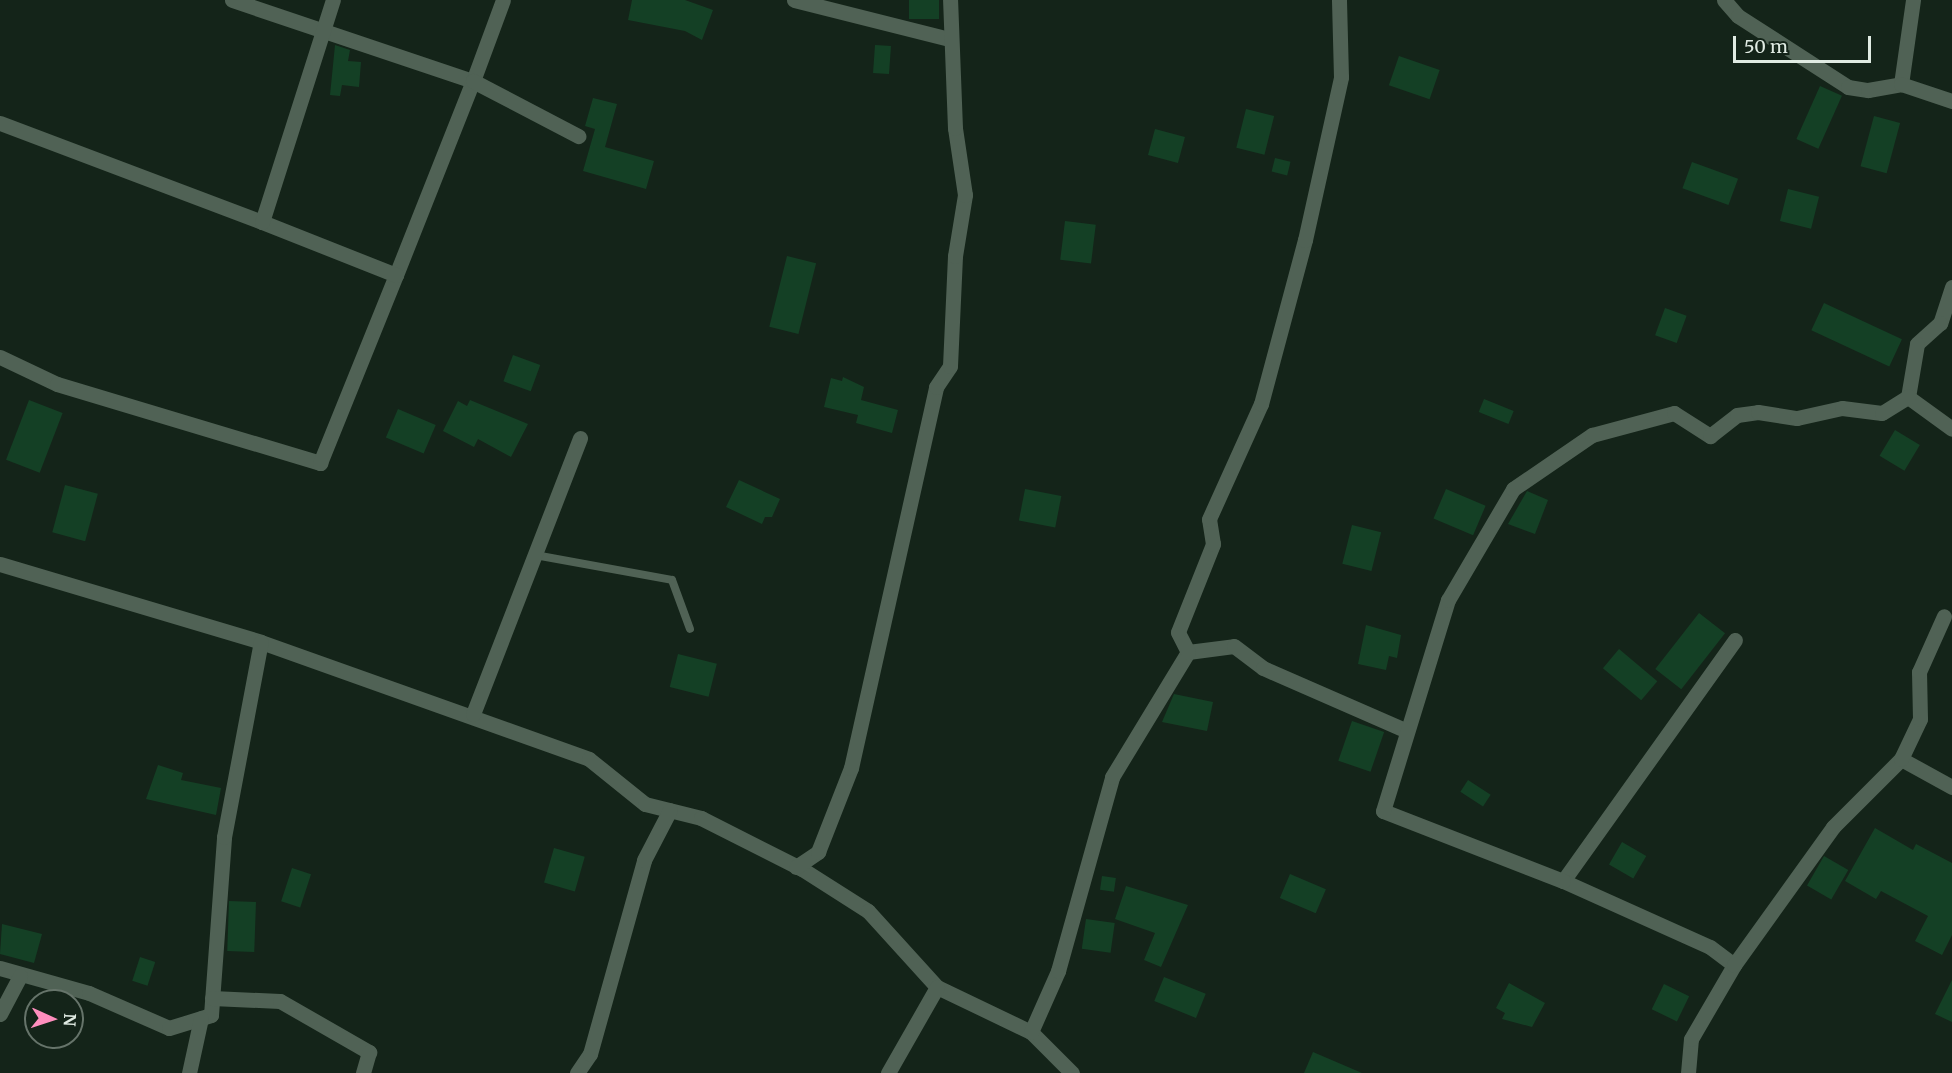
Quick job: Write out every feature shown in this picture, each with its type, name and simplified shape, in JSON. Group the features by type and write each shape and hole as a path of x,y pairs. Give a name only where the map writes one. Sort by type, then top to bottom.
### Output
{"street":[{"path":"232,0 472,81 578,136"},
{"path":"262,222 333,0"},
{"path":"0,357 57,384 320,463 503,0"},
{"path":"794,0 949,39"},
{"path":"796,867 818,852 850,768 936,387 950,366 955,256 965,195 949,39 950,0"},
{"path":"1188,652 1178,632 1213,543 1209,519 1261,404 1305,240 1341,77 1339,0"},
{"path":"1724,0 1738,16 1848,87 1868,90 1901,84 1952,101"},
{"path":"1901,84 1913,0"},
{"path":"0,123 396,274"},
{"path":"1734,965 1710,947 1563,881 1383,811 1448,600 1513,489 1592,435 1674,413 1710,436 1737,414 1758,412 1797,418 1842,408 1882,413 1908,397 1917,344 1940,323 1952,287"},
{"path":"1908,397 1952,429"},
{"path":"473,714 580,438"},
{"path":"0,564 261,642 473,714 589,759 645,804 701,818 796,867 868,911 937,987 1031,1032 1072,1073"},
{"path":"1688,1073 1691,1039 1734,965 1833,827 1901,759 1920,719 1919,672 1944,616"},
{"path":"1563,881 1735,640"},
{"path":"0,968 20,976 89,993 169,1028 211,1015 224,837 261,642"},
{"path":"1188,652 1234,646 1263,668 1407,731"},
{"path":"1031,1032 1058,971 1112,777 1188,652"},
{"path":"1901,759 1952,787"},
{"path":"578,1073 590,1054 644,860 670,810"},
{"path":"0,1014 20,976"},
{"path":"888,1073 937,987"},
{"path":"212,999 280,1001 369,1052 363,1073"},
{"path":"189,1073 201,1018"}],"lane":[{"path":"535,555 672,580 690,629"}],"building":[{"path":"632,0 685,0 713,10 702,40 685,31 628,20"},
{"path":"909,0 939,0 939,19 909,19"},
{"path":"335,45 350,50 348,61 361,62 359,87 342,85 340,96 330,95"},
{"path":"875,45 891,46 889,74 873,73"},
{"path":"1399,56 1440,70 1430,99 1389,85"},
{"path":"1820,86 1842,96 1818,149 1796,139"},
{"path":"593,98 617,104 605,147 654,161 646,189 583,171 595,129 585,126"},
{"path":"1246,109 1274,116 1264,155 1236,148"},
{"path":"1874,116 1900,123 1887,173 1861,166"},
{"path":"1155,129 1185,137 1178,163 1148,155"},
{"path":"1275,158 1291,162 1287,175 1272,172"},
{"path":"1692,162 1738,179 1728,205 1682,188"},
{"path":"1788,189 1819,197 1811,229 1780,221"},
{"path":"1065,221 1096,225 1091,263 1060,260"},
{"path":"787,256 816,263 798,334 769,327"},
{"path":"1824,303 1902,339 1889,367 1811,330"},
{"path":"1665,308 1687,316 1677,343 1655,335"},
{"path":"513,355 540,365 531,391 503,381"},
{"path":"843,377 864,387 861,400 898,410 892,433 856,423 858,415 824,407 831,378 842,381"},
{"path":"1484,399 1514,411 1508,424 1479,412"},
{"path":"29,400 63,413 40,473 6,460"},
{"path":"470,400 528,424 511,457 478,439 474,447 443,431 458,401 467,406"},
{"path":"398,409 436,425 424,454 386,438"},
{"path":"1895,430 1920,445 1904,471 1880,456"},
{"path":"739,480 780,499 772,517 765,517 762,524 726,507"},
{"path":"65,485 98,494 85,541 52,532"},
{"path":"1025,489 1061,496 1055,527 1019,520"},
{"path":"1446,489 1486,506 1473,535 1433,518"},
{"path":"1527,491 1548,500 1535,534 1508,524"},
{"path":"1352,525 1381,532 1371,571 1342,564"},
{"path":"1699,613 1725,633 1681,689 1655,669"},
{"path":"1366,625 1401,635 1397,658 1389,656 1386,670 1358,664"},
{"path":"1619,649 1657,681 1641,700 1603,668"},
{"path":"678,654 717,664 709,697 670,687"},
{"path":"1174,694 1213,702 1207,731 1162,722"},
{"path":"1352,721 1384,732 1370,772 1338,761"},
{"path":"158,765 183,773 181,780 221,788 216,815 146,799"},
{"path":"1468,780 1491,795 1483,806 1460,792"},
{"path":"1875,828 1913,850 1916,844 1952,863 1952,935 1942,955 1915,941 1928,916 1881,891 1876,899 1845,881"},
{"path":"1622,842 1646,856 1633,879 1609,865"},
{"path":"554,848 585,857 575,891 544,883"},
{"path":"1824,856 1848,870 1831,899 1807,885"},
{"path":"292,868 311,874 300,907 281,901"},
{"path":"1290,874 1326,889 1316,913 1280,898"},
{"path":"1102,876 1116,878 1114,892 1100,890"},
{"path":"1126,886 1188,905 1161,967 1144,960 1155,933 1115,919"},
{"path":"229,901 256,902 254,952 227,951"},
{"path":"1086,919 1115,923 1111,953 1082,949"},
{"path":"2,924 42,934 34,963 0,954"},
{"path":"140,957 155,962 147,986 132,981"},
{"path":"1164,977 1206,994 1196,1018 1154,1001"},
{"path":"1952,980 1952,1022 1935,1014"},
{"path":"1509,983 1545,1003 1532,1027 1502,1019 1505,1013 1496,1008"},
{"path":"1664,984 1689,996 1677,1021 1652,1009"},
{"path":"1313,1052 1362,1073 1304,1073"}]}
